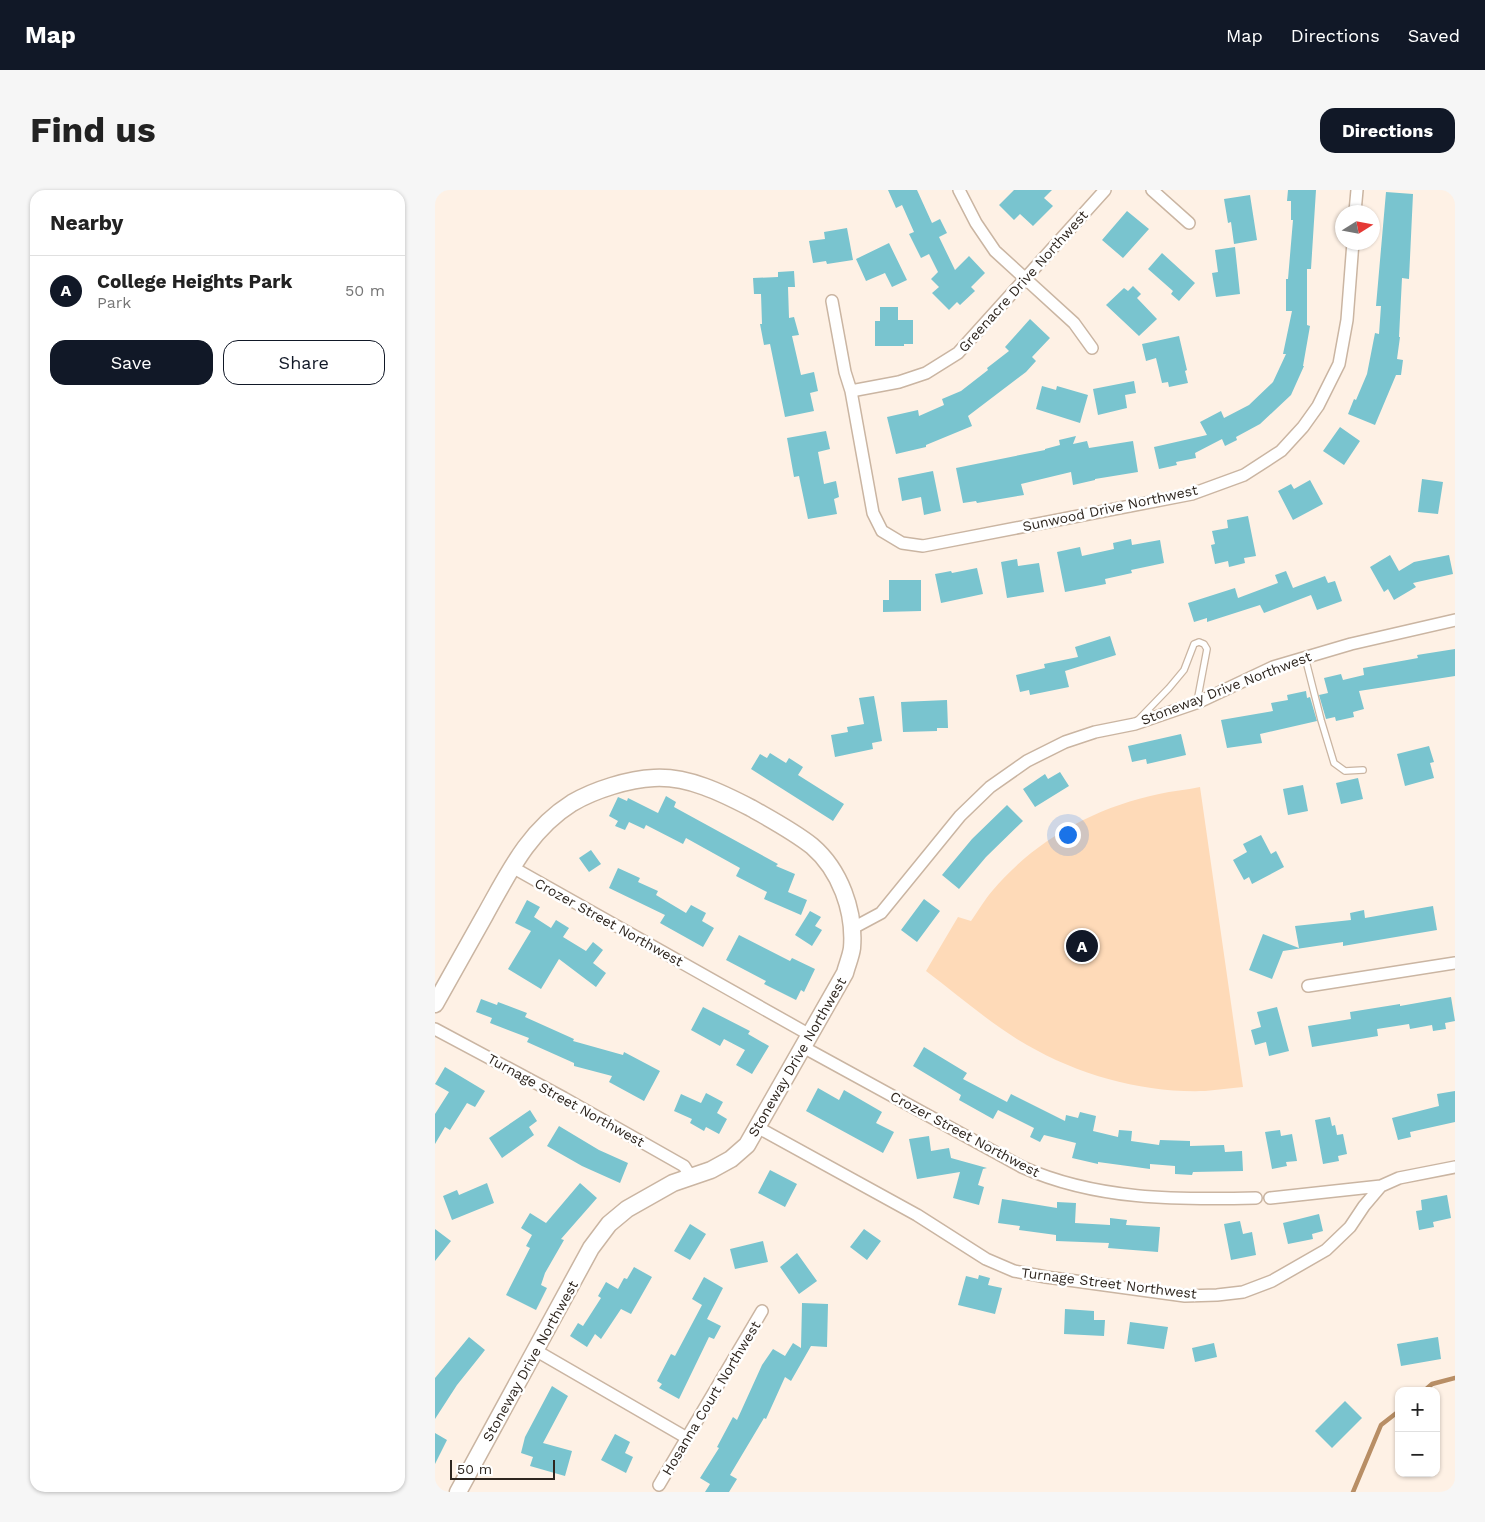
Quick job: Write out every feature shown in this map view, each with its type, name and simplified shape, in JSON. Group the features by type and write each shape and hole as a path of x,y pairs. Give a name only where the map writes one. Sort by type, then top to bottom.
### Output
{"street":[{"path":"959,190 975,223 995,251 1074,323 1092,348"},
{"name":"Greenacre Drive Northwest","path":"851,391 899,382 926,373 958,353 1105,190"},
{"path":"1151,190 1189,223"},
{"path":"1356,205 1357,190"},
{"name":"Sunwood Drive Northwest","path":"832,301 845,372 851,391 873,514 882,532 902,543 923,546 1192,494 1244,475 1281,451 1303,427 1318,406 1339,364 1347,320 1352,250"},
{"name":"Stoneway Drive Northwest","path":"458,1492 591,1248 609,1224 627,1209 644,1199 673,1183 711,1170 731,1159 747,1145 845,973 852,950 853,928 881,912 961,816 990,787 1027,761 1065,742 1095,732 1135,724 1197,702 1273,668 1305,657 1397,632 1455,620"},
{"path":"435,1004 512,867 533,836 553,816 573,802 593,793 635,780 673,779 696,784 736,800 791,831 813,847 829,865 837,878 849,908 853,928"},
{"name":"Crozer Street Northwest","path":"512,867 1022,1167 1069,1184 1111,1193 1150,1198 1205,1200 1256,1198"},
{"path":"1308,986 1455,963"},
{"name":"Turnage Street Northwest","path":"435,1029 564,1098 683,1166 691,1177"},
{"name":"Turnage Street Northwest","path":"757,1128 917,1216 985,1259 1013,1271 1185,1296 1217,1296 1243,1292 1273,1281 1326,1250 1350,1228 1364,1206 1381,1186 1399,1178 1455,1167"},
{"path":"1270,1198 1381,1186"},
{"name":"Hosanna Court Northwest","path":"659,1485 762,1311"},
{"path":"535,1350 687,1438"}],"lane":[{"path":"1135,724 1184,670 1194,644 1199,642 1204,644 1207,649 1197,702"},
{"path":"1305,657 1321,720 1335,763 1345,771 1363,770"}],"shaded area":[{"path":"1200,787 1243,1087 1205,1091 1159,1089 1113,1080 1069,1066 1014,1037 926,971 958,917 971,921 990,894 1010,872 1047,841 1068,828 1112,807 1159,794"}],"building":[{"path":"888,190 917,190 932,223 940,219 947,233 939,237 955,270 969,256 985,273 971,287 975,291 960,305 957,302 949,310 932,293 939,287 931,279 938,272 929,254 921,258 909,234 914,232 902,205 896,208"},
{"path":"1014,190 1052,190 1044,198 1053,206 1033,226 1020,214 1014,220 999,205"},
{"path":"1288,190 1316,190 1311,269 1307,269 1307,325 1310,326 1304,366 1291,395 1260,424 1236,437 1237,440 1225,446 1222,439 1195,453 1196,458 1176,462 1177,465 1159,469 1154,447 1207,435 1200,422 1221,411 1224,418 1249,405 1273,382 1286,354 1283,354 1292,311 1286,311 1286,279 1288,279 1293,220 1291,220 1291,201 1287,201"},
{"path":"1386,192 1413,194 1409,279 1402,278 1400,337 1397,359 1403,360 1401,375 1396,375 1375,425 1348,414 1367,374 1375,333 1379,334 1381,306 1376,306"},
{"path":"1250,195 1257,240 1234,244 1231,222 1228,223 1224,199"},
{"path":"1127,211 1149,229 1123,258 1102,240"},
{"path":"847,228 853,260 827,264 826,261 813,263 809,241 825,239 824,232"},
{"path":"889,243 907,280 892,287 885,273 866,281 856,259"},
{"path":"1235,247 1240,294 1216,297 1212,273 1218,272 1215,250"},
{"path":"1162,253 1195,283 1179,301 1171,294 1173,291 1148,269"},
{"path":"794,271 795,287 788,287 789,318 794,317 799,335 792,336 801,375 814,372 818,391 810,393 814,411 785,417 770,344 764,345 760,324 762,324 761,294 754,294 753,278 778,277 778,272"},
{"path":"1133,286 1141,294 1137,298 1157,319 1139,336 1106,305 1124,288 1128,291"},
{"path":"880,307 898,307 898,320 913,320 913,344 904,344 904,346 875,346 875,321 880,321"},
{"path":"1030,319 1050,338 1032,357 1036,361 1026,372 968,416 972,426 926,445 926,447 896,454 887,417 918,410 919,416 944,405 942,399 961,391 1009,351 1005,347"},
{"path":"1179,336 1188,383 1169,387 1168,382 1162,383 1156,358 1146,361 1142,344"},
{"path":"1134,381 1136,393 1125,395 1127,408 1098,415 1093,389"},
{"path":"1042,386 1056,390 1057,386 1088,395 1080,423 1036,409"},
{"path":"1340,427 1360,441 1344,465 1323,451"},
{"path":"826,431 830,449 818,452 824,484 836,481 839,497 834,499 837,514 808,519 799,476 794,477 787,438"},
{"path":"1076,436 1073,444 1087,441 1089,448 1133,441 1138,472 1095,479 1073,485 1071,472 1021,484 1024,495 977,503 976,501 963,503 956,468 1045,450 1060,445 1059,440"},
{"path":"933,471 941,511 924,515 921,497 902,501 898,478"},
{"path":"1422,479 1443,482 1438,514 1418,512"},
{"path":"1310,480 1323,504 1293,520 1278,491 1291,484 1294,489"},
{"path":"1248,516 1256,556 1244,558 1245,563 1229,567 1228,561 1215,564 1211,545 1215,544 1212,531 1228,528 1227,520"},
{"path":"1131,539 1132,545 1160,540 1164,563 1131,570 1132,573 1105,579 1106,584 1065,592 1057,552 1080,547 1082,556 1114,549 1113,543"},
{"path":"1390,555 1399,571 1414,562 1449,555 1453,574 1413,583 1416,587 1394,600 1388,589 1384,592 1370,567"},
{"path":"1017,559 1018,566 1039,563 1044,592 1007,598 1001,562"},
{"path":"977,568 983,594 941,603 935,574"},
{"path":"1286,571 1293,588 1325,576 1328,583 1335,581 1342,601 1317,610 1311,595 1264,613 1260,605 1207,622 1207,618 1194,622 1188,603 1235,588 1238,598 1278,583 1275,575"},
{"path":"889,580 921,580 921,611 883,612 883,600 889,600"},
{"path":"1110,636 1116,655 1065,671 1069,687 1030,695 1029,690 1020,692 1016,675 1045,668 1044,664 1078,657 1075,647"},
{"path":"1455,649 1455,676 1359,691 1364,709 1353,712 1354,717 1336,721 1335,717 1326,719 1319,695 1328,693 1324,678 1341,674 1343,680 1364,675 1363,668 1418,658 1417,655"},
{"path":"1306,691 1307,698 1310,697 1317,721 1260,734 1262,743 1227,748 1221,720 1273,711 1271,703 1288,700 1287,695"},
{"path":"874,696 882,741 872,743 873,749 835,757 831,735 848,732 847,727 864,724 859,698"},
{"path":"947,700 948,728 937,728 937,731 903,732 901,702"},
{"path":"1181,734 1186,755 1147,764 1146,759 1132,762 1128,746"},
{"path":"1429,746 1434,762 1430,763 1434,778 1405,786 1397,754"},
{"path":"770,753 786,763 789,758 803,767 798,775 844,804 833,821 751,769 760,754 767,758"},
{"path":"1060,772 1069,786 1035,807 1023,789 1045,774 1048,779"},
{"path":"1358,778 1363,799 1341,804 1336,783"},
{"path":"1303,785 1308,811 1288,815 1283,789"},
{"path":"666,796 676,802 674,807 778,864 776,866 795,874 788,892 807,900 801,915 764,899 767,892 736,876 740,868 686,838 683,844 646,825 644,829 629,822 625,830 615,826 618,821 609,816 618,797 627,801 628,798 658,813"},
{"path":"1007,805 1023,821 986,857 959,889 942,875 972,839"},
{"path":"1261,835 1271,854 1276,851 1284,867 1252,884 1249,877 1244,880 1233,860 1247,852 1243,844"},
{"path":"591,850 601,864 589,872 579,858"},
{"path":"618,868 640,878 638,882 658,891 656,895 686,913 691,905 706,913 702,921 714,928 703,947 660,923 665,915 609,888"},
{"path":"924,899 940,911 917,942 901,930"},
{"path":"527,900 540,907 534,917 551,928 556,920 569,928 563,937 586,951 593,942 603,950 593,963 606,973 596,987 559,959 541,989 508,969 531,931 515,923"},
{"path":"1433,906 1437,930 1343,946 1343,942 1283,951 1272,979 1249,970 1263,934 1299,948 1295,926 1351,920 1350,913 1364,910 1365,918"},
{"path":"810,911 821,917 815,926 822,930 812,946 795,935"},
{"path":"739,935 790,961 792,958 815,969 804,992 801,990 796,1000 764,984 766,981 726,960"},
{"path":"1451,997 1455,1021 1445,1023 1446,1029 1433,1031 1432,1025 1410,1029 1409,1024 1377,1029 1378,1036 1312,1047 1308,1026 1351,1019 1350,1012"},
{"path":"481,999 497,1005 498,1002 527,1013 525,1017 574,1039 573,1041 623,1055 624,1052 660,1071 644,1101 609,1082 612,1076 574,1066 574,1063 527,1042 529,1038 490,1023 492,1018 476,1012"},
{"path":"703,1007 750,1031 748,1034 769,1046 752,1074 736,1065 745,1050 724,1039 720,1046 691,1030"},
{"path":"1277,1007 1289,1051 1269,1056 1266,1042 1255,1045 1251,1030 1261,1027 1257,1012"},
{"path":"924,1047 967,1073 963,1079 1007,1102 1011,1094 1065,1121 1066,1115 1078,1118 1080,1112 1096,1116 1093,1131 1118,1137 1119,1130 1132,1131 1131,1141 1159,1145 1160,1140 1190,1141 1190,1146 1224,1145 1225,1152 1242,1151 1243,1171 1193,1172 1192,1175 1175,1174 1175,1166 1150,1164 1150,1169 1098,1162 1098,1164 1072,1158 1076,1143 1044,1135 1040,1142 1030,1137 1034,1128 998,1110 993,1119 959,1100 961,1095 913,1066"},
{"path":"445,1067 485,1091 475,1107 467,1103 450,1130 445,1127 435,1144 435,1114 449,1092 435,1084"},
{"path":"818,1088 839,1100 844,1090 882,1112 876,1123 894,1132 883,1153 806,1111"},
{"path":"1455,1091 1455,1122 1410,1132 1411,1137 1398,1140 1392,1118 1439,1106 1437,1094"},
{"path":"706,1093 723,1102 717,1113 727,1119 719,1134 706,1127 704,1131 690,1123 692,1119 674,1111 681,1094 701,1103"},
{"path":"530,1110 537,1121 529,1127 534,1135 502,1158 489,1138"},
{"path":"1330,1117 1332,1126 1335,1125 1337,1135 1343,1134 1347,1154 1338,1156 1339,1161 1323,1164 1315,1120"},
{"path":"559,1126 599,1150 628,1163 620,1183 582,1166 547,1146"},
{"path":"1280,1130 1281,1136 1292,1134 1297,1161 1286,1162 1287,1166 1272,1169 1265,1132"},
{"path":"929,1136 931,1151 949,1148 951,1158 987,1168 983,1169 978,1185 984,1187 979,1205 953,1198 960,1172 917,1179 909,1139"},
{"path":"770,1170 797,1184 785,1207 758,1193"},
{"path":"487,1183 494,1203 452,1220 443,1196 457,1190 459,1195"},
{"path":"580,1183 597,1198 561,1239 564,1240 545,1273 541,1285 547,1288 536,1310 506,1295 530,1248 526,1246 532,1235 521,1228 530,1213 546,1223"},
{"path":"1447,1195 1451,1218 1433,1222 1434,1227 1419,1230 1416,1211 1422,1210 1421,1200"},
{"path":"1002,1199 1057,1208 1057,1202 1076,1203 1075,1223 1110,1225 1110,1218 1127,1220 1126,1225 1160,1227 1158,1252 1108,1248 1109,1243 1056,1241 1056,1235 1019,1230 1020,1226 998,1223"},
{"path":"1319,1214 1323,1231 1312,1234 1313,1239 1288,1244 1283,1223"},
{"path":"1240,1221 1243,1234 1252,1232 1256,1255 1231,1260 1224,1224"},
{"path":"690,1224 706,1234 690,1260 674,1251"},
{"path":"435,1229 451,1241 435,1261"},
{"path":"864,1229 881,1241 867,1260 850,1247"},
{"path":"763,1241 768,1262 735,1269 730,1249"},
{"path":"797,1253 817,1281 799,1294 780,1267"},
{"path":"634,1267 652,1277 631,1314 621,1309 601,1339 595,1334 587,1347 570,1336 578,1323 583,1326 601,1298 598,1296 606,1282 618,1289 624,1278 627,1279"},
{"path":"979,1275 990,1278 988,1285 1002,1288 995,1314 958,1305 966,1276 978,1279"},
{"path":"704,1277 723,1288 707,1319 721,1326 714,1339 709,1337 679,1399 659,1388 662,1384 657,1381 671,1354 675,1356 702,1305 692,1299"},
{"path":"802,1303 828,1304 827,1347 811,1346 791,1381 785,1377 766,1419 764,1418 730,1475 737,1479 729,1492 705,1492 710,1484 700,1478 719,1448 717,1447 733,1417 737,1420 762,1365 773,1349 785,1356 793,1343 801,1348"},
{"path":"1065,1309 1094,1311 1094,1320 1105,1320 1104,1336 1064,1334"},
{"path":"1130,1322 1168,1327 1164,1349 1127,1344"},
{"path":"469,1337 485,1350 457,1385 435,1419 435,1378"},
{"path":"1438,1337 1441,1359 1401,1366 1397,1344"},
{"path":"1214,1343 1217,1357 1195,1362 1192,1348"},
{"path":"552,1386 568,1396 543,1443 572,1451 565,1476 530,1466 533,1457 521,1453 525,1437"},
{"path":"1345,1401 1362,1418 1332,1448 1315,1431"},
{"path":"435,1433 447,1440 435,1464"},
{"path":"615,1434 630,1442 625,1453 633,1457 626,1473 601,1460"}],"waterway":[{"path":"1429,1387 1432,1384 1455,1378"},
{"path":"1353,1492 1381,1425 1395,1414"}],"place":[{"name":"College Heights Park","path":"1082,946"}]}
